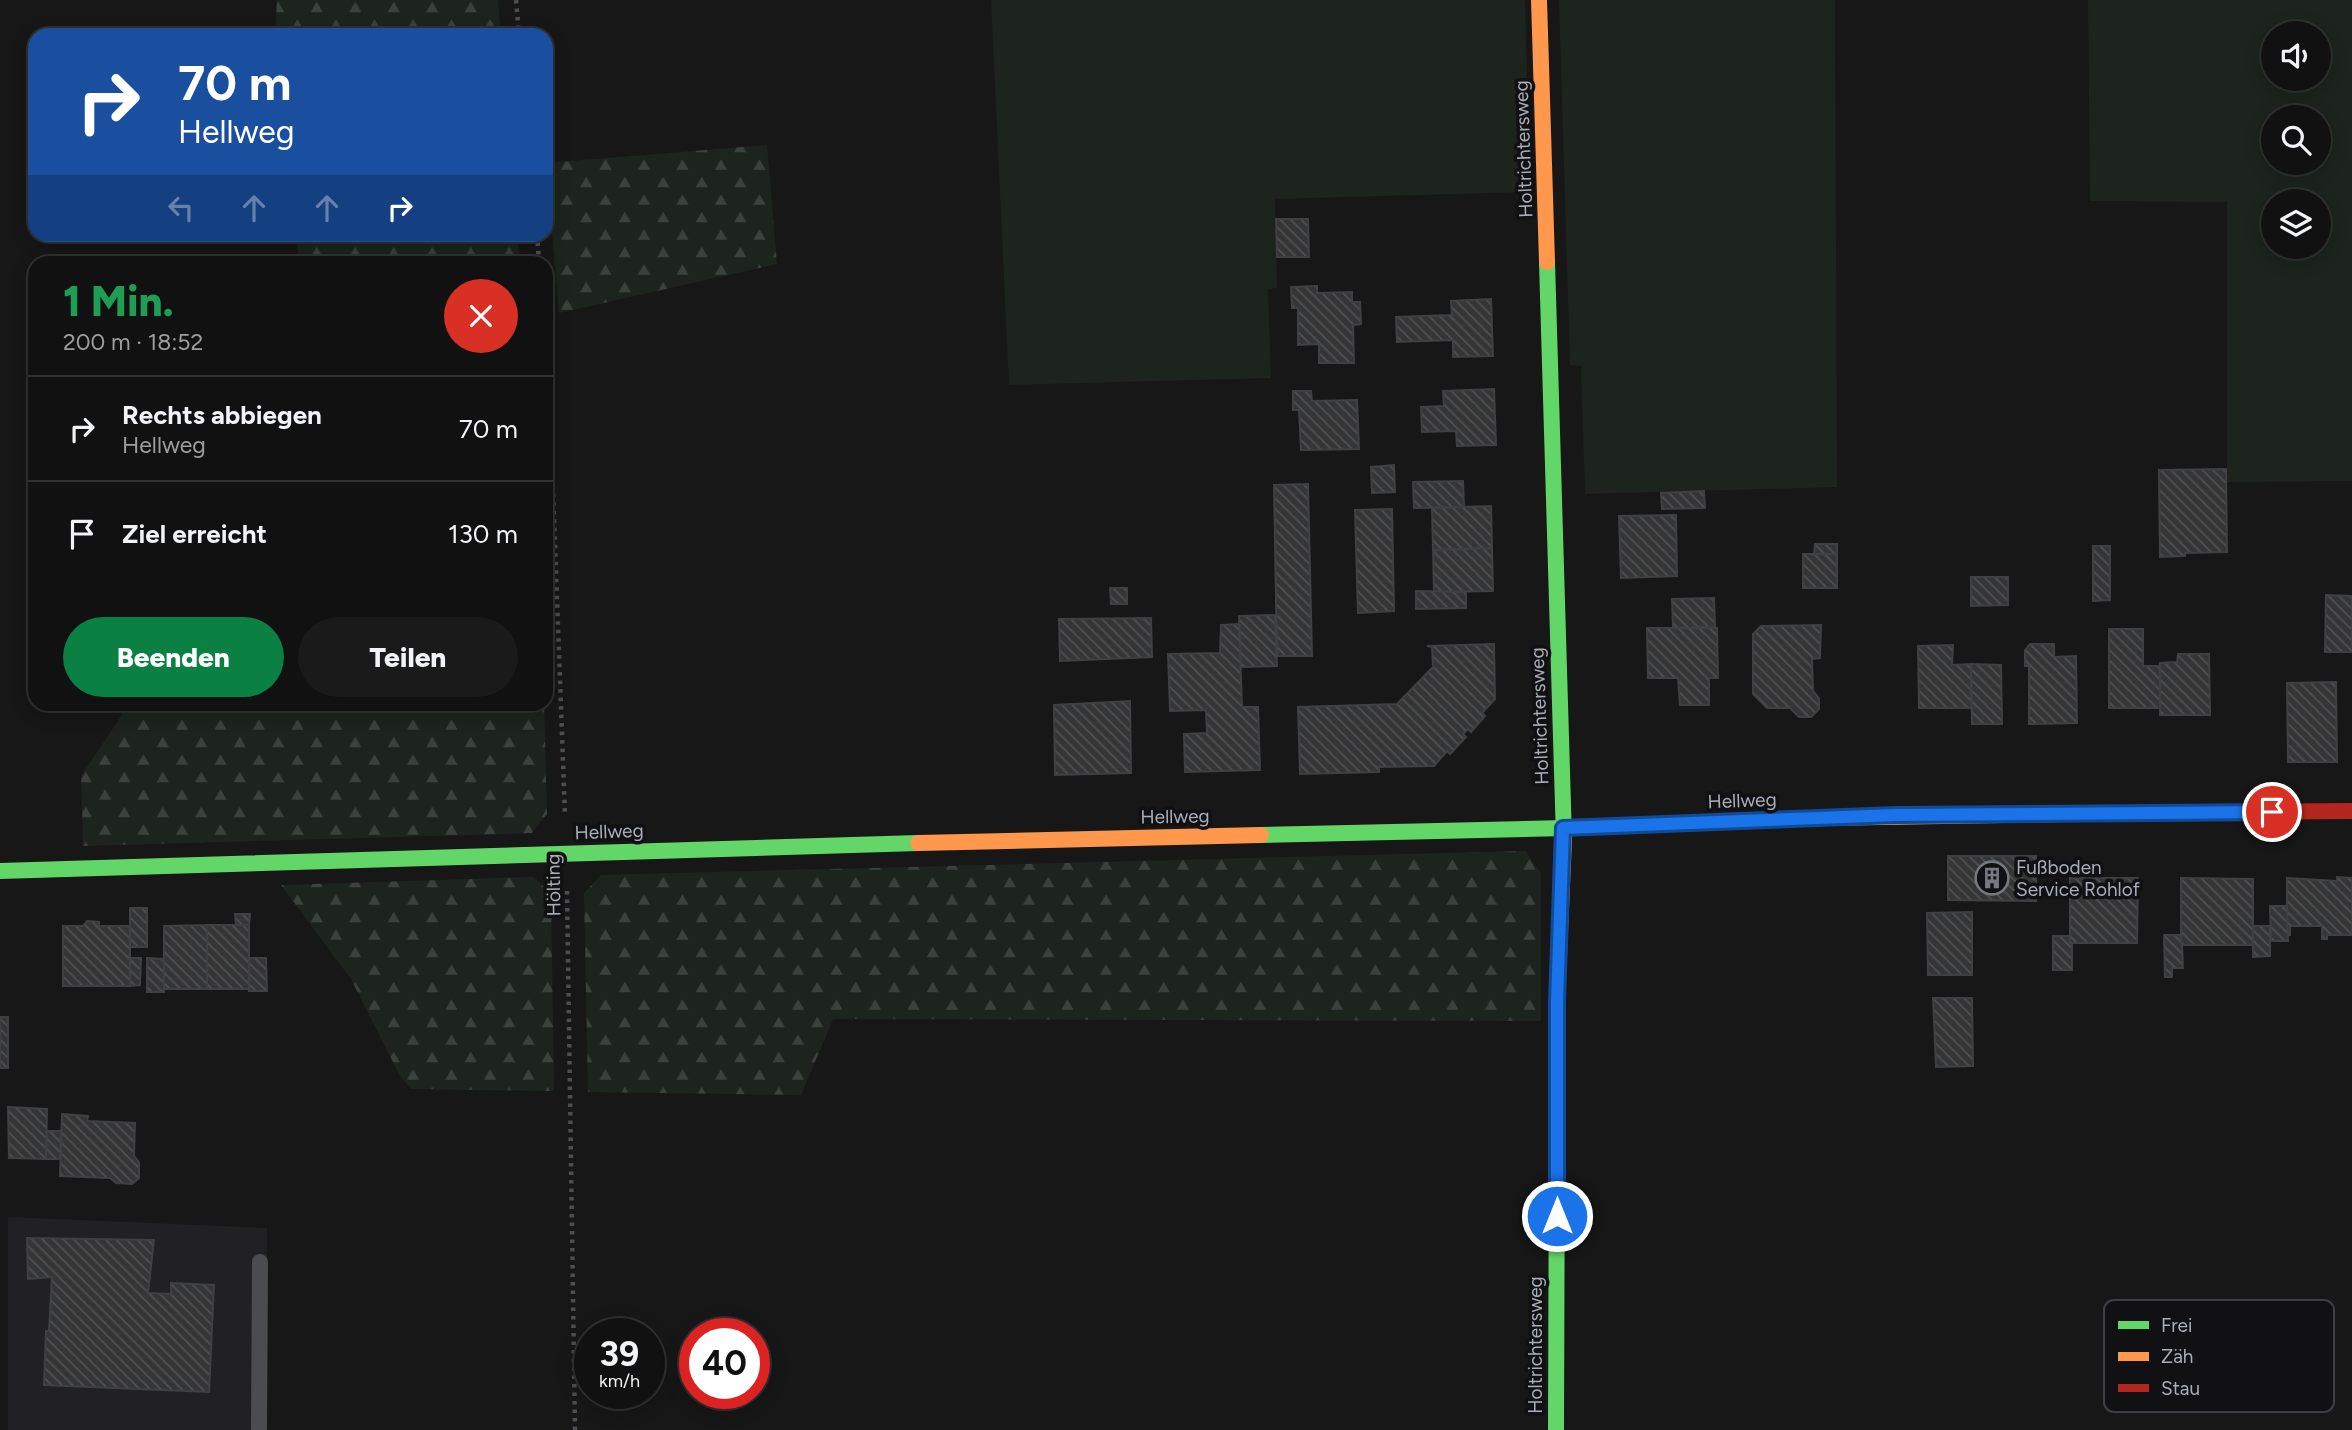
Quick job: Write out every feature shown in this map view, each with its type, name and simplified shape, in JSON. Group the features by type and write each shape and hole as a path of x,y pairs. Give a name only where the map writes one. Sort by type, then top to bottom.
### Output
{"street":[{"name":"Holtrichtersweg","path":"1539,0 1563,828 1557,1015 1556,1430"},
{"name":"Hellweg","path":"0,871 566,853 1563,828 1896,815 2352,811"}],"lane":[{"path":"259,1430 260,1262"}],"path":[{"path":"516,0 518,28"},
{"name":"Hölting","path":"553,469 566,853 575,1430"}],"shaded area":[{"path":"8,1217 267,1228 267,1430 8,1430"}],"green space":[{"path":"277,0 498,0 500,28 275,28"},
{"path":"991,0 1525,0 1530,192 1275,199 1277,288 1268,289 1271,378 1009,385"},
{"path":"1559,0 1835,0 1837,487 1585,494 1581,366 1570,365"},
{"path":"2088,0 2352,0 2352,481 2227,482 2227,202 2090,201"},
{"path":"767,145 777,264 559,313 553,242 553,162"},
{"path":"297,242 518,242 519,256 298,256"},
{"path":"122,711 544,711 547,814 532,833 83,846 81,776"},
{"path":"1525,851 1541,873 1541,1021 833,1019 801,1095 588,1092 584,893 601,875"},
{"path":"534,877 551,894 554,1091 411,1089 400,1076 351,979 281,885"}],"building":[{"path":"1276,219 1308,219 1309,257 1277,257"},
{"path":"1317,286 1317,293 1352,292 1352,302 1360,302 1361,324 1353,325 1354,363 1319,363 1319,344 1298,345 1298,308 1292,308 1291,287"},
{"path":"1491,299 1493,356 1453,357 1453,340 1397,342 1396,317 1452,315 1451,301"},
{"path":"1494,389 1496,445 1457,446 1456,431 1422,432 1421,407 1444,406 1443,391"},
{"path":"1293,391 1311,391 1312,401 1357,400 1359,449 1301,450 1299,410 1293,410"},
{"path":"1394,465 1395,492 1372,493 1371,467"},
{"path":"2226,469 2227,552 2185,553 2185,556 2160,557 2159,470"},
{"path":"1463,481 1464,507 1414,508 1413,482"},
{"path":"1308,484 1312,656 1277,656 1274,485"},
{"path":"1704,491 1705,508 1662,509 1661,493"},
{"path":"1491,506 1492,548 1433,550 1432,508"},
{"path":"1392,509 1394,611 1358,613 1355,510"},
{"path":"1676,515 1677,576 1621,578 1619,516"},
{"path":"1815,544 1837,544 1837,554 1814,554"},
{"path":"2093,546 2110,546 2110,600 2093,601"},
{"path":"1492,548 1493,591 1434,592 1433,550"},
{"path":"1803,554 1837,554 1837,588 1803,588"},
{"path":"1971,577 2008,577 2008,605 1971,606"},
{"path":"1110,588 1127,588 1127,604 1111,604"},
{"path":"1416,591 1466,592 1466,608 1416,609"},
{"path":"2326,595 2352,596 2352,652 2325,652"},
{"path":"1714,598 1715,627 1673,628 1672,599"},
{"path":"1275,615 1277,666 1241,667 1239,616"},
{"path":"1151,618 1152,657 1060,661 1059,619"},
{"path":"1239,624 1242,707 1258,707 1260,770 1185,772 1184,734 1207,733 1206,710 1170,711 1168,654 1220,653 1221,625"},
{"path":"1821,625 1820,658 1812,659 1813,691 1819,698 1819,709 1811,717 1799,717 1790,708 1767,708 1753,694 1753,634 1761,626"},
{"path":"1647,628 1717,628 1718,678 1709,678 1709,705 1680,705 1678,678 1648,678"},
{"path":"2109,629 2143,629 2143,666 2160,666 2160,708 2109,708"},
{"path":"1494,644 1495,699 1482,713 1485,716 1471,732 1468,729 1463,734 1466,737 1450,754 1447,751 1434,766 1379,767 1379,772 1300,774 1298,707 1397,704 1433,667 1432,647 1427,646"},
{"path":"2030,644 2054,644 2054,657 2076,656 2077,723 2029,724 2029,666 2025,666 2025,650"},
{"path":"1953,645 1952,665 1971,664 1972,708 1919,708 1918,646"},
{"path":"2178,654 2209,654 2210,715 2160,715 2160,663 2177,662"},
{"path":"1971,664 2001,665 2002,724 1972,724"},
{"path":"2336,682 2337,762 2288,762 2287,683"},
{"path":"1130,701 1131,773 1055,775 1054,705"},
{"name":"Fußboden Service Rohlof","path":"1948,856 2036,856 2036,901 1948,900"},
{"path":"2337,877 2352,878 2352,935 2327,935 2327,939 2322,939 2322,926 2290,926 2290,935 2287,935 2287,878 2337,881"},
{"path":"2070,878 2138,878 2137,943 2070,943"},
{"path":"2181,878 2253,879 2253,945 2181,945"},
{"path":"2270,906 2287,906 2288,941 2271,941"},
{"path":"130,908 147,908 147,947 130,947"},
{"path":"1972,912 1972,975 1928,975 1927,913"},
{"path":"235,914 250,914 249,925 236,925"},
{"path":"87,921 99,922 99,926 130,926 130,986 63,986 63,926 83,926"},
{"path":"207,925 207,989 164,989 164,926"},
{"path":"207,925 249,925 249,989 207,989"},
{"path":"2253,926 2270,926 2270,956 2253,957"},
{"path":"2164,935 2180,935 2183,968 2172,968 2172,977 2165,977"},
{"path":"2053,936 2070,936 2072,970 2053,970"},
{"path":"130,958 141,958 140,985 130,986"},
{"path":"147,958 164,959 164,992 147,992"},
{"path":"249,958 266,958 267,991 249,991"},
{"path":"1933,998 1972,998 1973,1066 1936,1067"},
{"path":"0,1017 8,1017 8,1068 0,1068"},
{"path":"8,1107 47,1109 46,1159 9,1158"},
{"path":"62,1114 88,1116 87,1121 135,1123 134,1156 139,1162 139,1178 132,1184 116,1183 110,1178 60,1176"},
{"path":"47,1131 61,1131 60,1159 46,1159"},
{"path":"27,1238 154,1240 148,1293 171,1294 171,1283 214,1285 209,1392 44,1385 52,1277 28,1279"}],"traffic: fast":[{"path":"1547,262 1564,839"},
{"path":"1261,835 1564,828 1819,818"},
{"path":"0,871 918,843"},
{"path":"1556,1430 1557,1126"}],"traffic: slow":[{"path":"1539,0 1547,262"},
{"path":"1819,818 2124,813"},
{"path":"918,843 1261,835"},
{"path":"1557,1126 1557,1002 1564,839"}],"traffic: jam":[{"path":"2124,813 2352,811"}],"place":[{"name":"Fußboden Service Rohlof","path":"1992,878"}],"route":[{"path":"1557,1216 1557,1002 1563,828 1896,815 2272,812"}]}
